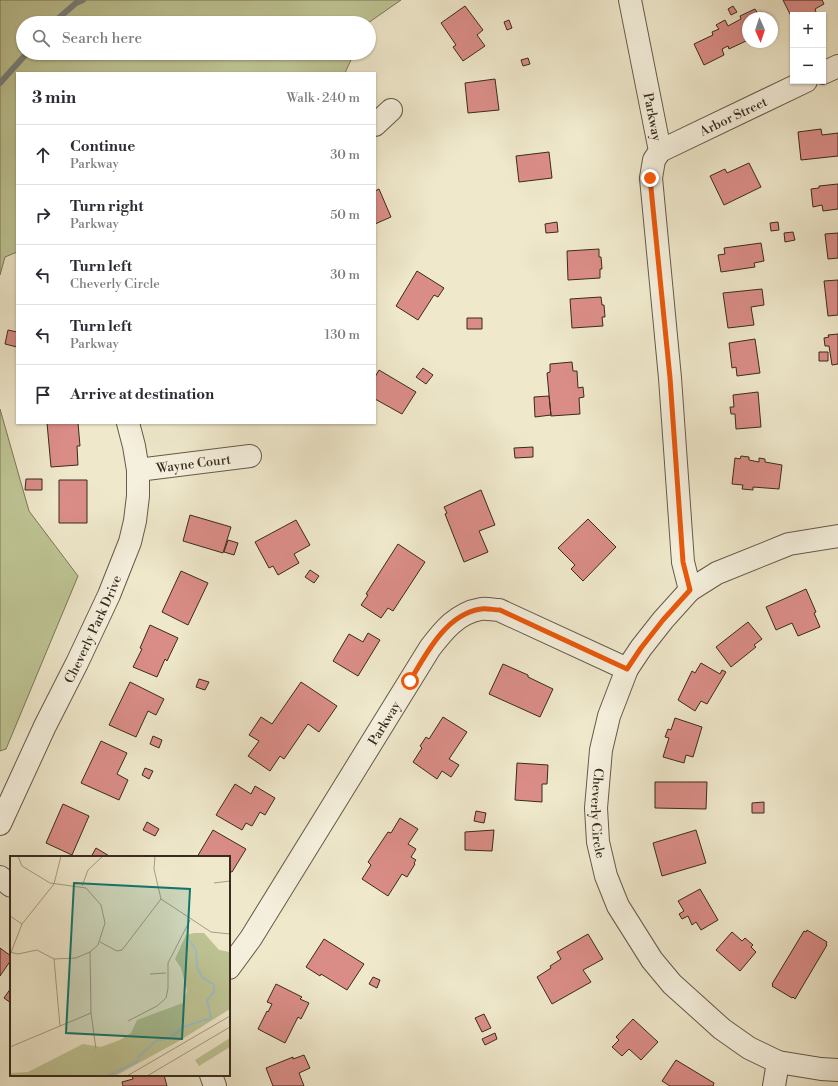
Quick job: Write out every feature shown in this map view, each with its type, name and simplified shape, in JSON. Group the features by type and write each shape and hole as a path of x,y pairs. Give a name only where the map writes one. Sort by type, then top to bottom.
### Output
{"street":[{"name":"Parkway","path":"630,0 660,151 654,160 650,178 670,378 683,562 690,590"},
{"path":"826,72 838,66"},
{"name":"Arbor Street","path":"660,151 800,84"},
{"path":"376,124 391,110"},
{"name":"Cheverly Park Drive","path":"0,824 45,726 77,663 121,566 130,542 138,496 138,470 128,424"},
{"name":"Wayne Court","path":"138,470 250,456"},
{"name":"Cheverly Circle","path":"838,536 789,544 717,573 690,590 659,625 627,669 609,716 601,750 596,808 598,842 606,876 618,906 652,960 672,984 722,1029 749,1048 778,1062 821,1069 838,1070"},
{"name":"Parkway","path":"230,967 252,938 430,648 445,629 460,616 481,609 500,610 627,669"},
{"path":"0,877 10,885"},
{"path":"774,1086 778,1062"},
{"path":"211,1076 215,1086"}],"green space":[{"path":"0,0 401,0 376,17 376,16 16,16 16,60 351,60 345,72 16,72 16,252 5,257 0,275"},
{"path":"0,409 29,511 78,576 6,749 0,751"}],"building":[{"path":"783,0 822,0 824,4 815,9 816,12 790,12 790,14"},
{"path":"465,6 483,30 477,35 485,46 463,61 453,47 456,45 441,23"},
{"path":"733,6 737,12 731,15 728,9"},
{"path":"755,9 757,12 749,12"},
{"path":"742,15 742,43 729,49 728,46 722,49 724,55 704,65 694,44 713,35 712,32 719,29 716,25 725,20 728,26 741,19 740,16"},
{"path":"509,20 512,28 507,30 504,22"},
{"path":"528,58 530,64 523,66 521,60"},
{"path":"495,79 499,110 468,113 465,83"},
{"path":"821,129 822,135 838,133 838,156 801,160 798,132"},
{"path":"549,152 552,178 519,182 516,156"},
{"path":"749,163 761,187 724,205 710,176 725,169 727,173"},
{"path":"838,184 838,209 823,211 822,205 813,207 811,189 819,188 819,186"},
{"path":"379,189 391,217 376,224 376,190"},
{"path":"557,222 558,232 546,233 545,224"},
{"path":"778,222 779,230 771,231 770,223"},
{"path":"793,232 795,240 785,242 784,233"},
{"path":"838,233 838,258 828,259 825,234"},
{"path":"761,243 764,261 754,263 755,267 721,272 718,255 725,254 724,248"},
{"path":"599,249 602,269 600,269 600,278 568,280 567,251"},
{"path":"417,271 444,288 438,297 434,295 418,320 396,306"},
{"path":"838,280 838,315 828,316 824,281"},
{"path":"762,289 764,305 751,307 754,325 728,328 723,293"},
{"path":"601,297 602,305 604,305 605,317 602,317 603,326 572,328 570,299"},
{"path":"467,318 482,318 482,329 467,329"},
{"path":"8,330 16,332 16,347 5,344"},
{"path":"838,334 838,364 832,365 829,346 825,346 824,338 829,337 828,335"},
{"path":"755,339 760,373 737,376 736,367 732,368 729,343"},
{"path":"819,352 828,352 828,361 819,361"},
{"path":"572,362 573,371 577,371 578,388 583,387 584,397 579,398 580,414 551,416 547,373 550,372 550,364"},
{"path":"423,368 433,375 426,384 416,377"},
{"path":"379,370 416,392 402,414 376,400 376,375"},
{"path":"758,392 761,427 736,429 735,414 731,414 730,407 734,407 733,395"},
{"path":"549,396 551,415 535,417 534,397"},
{"path":"47,424 78,424 80,446 77,446 78,465 51,467"},
{"path":"533,447 533,457 515,458 514,448"},
{"path":"741,456 749,457 749,460 759,462 759,458 765,459 765,462 782,465 779,489 753,487 753,490 742,489 743,485 732,484 735,458 740,459"},
{"path":"26,479 42,479 42,490 25,490"},
{"path":"59,480 87,480 87,523 59,523"},
{"path":"481,490 495,525 479,531 488,552 464,562 445,514 447,513 444,507"},
{"path":"190,515 231,527 223,553 183,541"},
{"path":"588,519 616,547 583,581 571,569 575,565 558,548"},
{"path":"296,520 310,545 294,554 299,563 278,575 273,566 269,568 255,542"},
{"path":"228,540 238,543 234,555 224,552"},
{"path":"398,544 425,562 393,611 388,608 381,618 361,605 368,595 366,594"},
{"path":"310,570 319,576 314,583 305,577"},
{"path":"181,571 208,583 188,625 162,612"},
{"path":"806,589 816,612 814,613 820,627 798,636 792,623 776,630 766,607"},
{"path":"748,622 762,639 754,645 756,647 731,667 716,647"},
{"path":"150,625 178,638 167,661 165,659 157,677 133,667 142,649 140,648"},
{"path":"368,633 380,640 358,676 333,661 349,634 363,642"},
{"path":"701,663 720,674 722,670 726,672 707,704 701,701 695,711 678,700 692,671 695,673"},
{"path":"503,664 528,675 528,677 553,689 540,717 489,694"},
{"path":"199,679 209,682 205,690 196,687"},
{"path":"130,682 164,699 156,715 148,711 136,737 109,725"},
{"path":"301,682 337,706 319,732 308,724 284,759 280,756 270,771 248,756 259,741 249,735 261,717 272,724"},
{"path":"443,717 467,732 449,759 459,765 451,777 442,771 437,779 413,762 422,748 420,746 426,737 429,739"},
{"path":"675,718 702,727 693,757 686,755 684,763 663,757 669,738 665,737 668,729 671,730"},
{"path":"153,736 162,740 159,748 150,744"},
{"path":"101,741 127,753 117,774 128,780 119,800 81,783"},
{"path":"517,763 548,765 547,784 542,784 542,802 515,800"},
{"path":"145,768 153,771 149,779 142,775"},
{"path":"655,782 707,782 706,809 655,808"},
{"path":"235,784 251,794 255,786 275,798 265,815 260,812 252,826 246,823 242,830 216,815"},
{"path":"764,802 764,813 752,813 752,803"},
{"path":"63,804 89,816 72,855 46,843"},
{"path":"476,811 486,813 484,823 474,821"},
{"path":"400,818 418,829 408,844 416,849 411,857 416,860 407,877 402,874 388,896 362,879 371,865 368,862 388,832 391,833"},
{"path":"147,822 159,829 155,836 143,830"},
{"path":"213,830 246,849 232,872 230,871 230,856 198,856"},
{"path":"494,830 492,851 465,850 465,832"},
{"path":"696,830 706,863 662,876 653,843"},
{"path":"96,848 109,856 92,856"},
{"path":"700,889 718,920 701,930 696,922 692,925 688,916 682,919 679,914 684,911 678,901"},
{"path":"807,930 827,942 827,945 795,999 772,986 772,984 804,931 806,932"},
{"path":"732,932 742,941 745,938 753,945 751,947 756,952 740,971 716,950"},
{"path":"588,934 603,959 583,970 591,982 552,1004 537,977 561,959 557,952"},
{"path":"324,939 364,964 347,990 321,974 320,976 306,967"},
{"path":"0,948 10,955 10,961 0,976"},
{"path":"373,977 380,980 377,988 369,984"},
{"path":"276,984 302,997 300,999 309,1003 301,1019 298,1017 285,1043 258,1029 272,1004 267,1002"},
{"path":"10,989 10,1002 4,998"},
{"path":"484,1014 491,1028 482,1032 475,1018"},
{"path":"633,1019 658,1042 641,1060 629,1049 622,1056 612,1047 619,1040 616,1037"},
{"path":"495,1033 497,1039 485,1045 482,1039"},
{"path":"304,1055 310,1068 299,1073 304,1086 273,1086 266,1068 293,1057 293,1059"},
{"path":"676,1060 714,1083 713,1086 670,1086 662,1081"},
{"path":"132,1076 164,1076 167,1086 123,1086 122,1082 133,1079"}],"waterway":[{"path":"61,16 76,3 83,0"},
{"path":"0,83 21,60"}],"route":[{"path":"410,681 430,648 445,629 460,616 481,609 500,610 627,669 663,620 690,590 683,562 670,378 650,178"}]}
